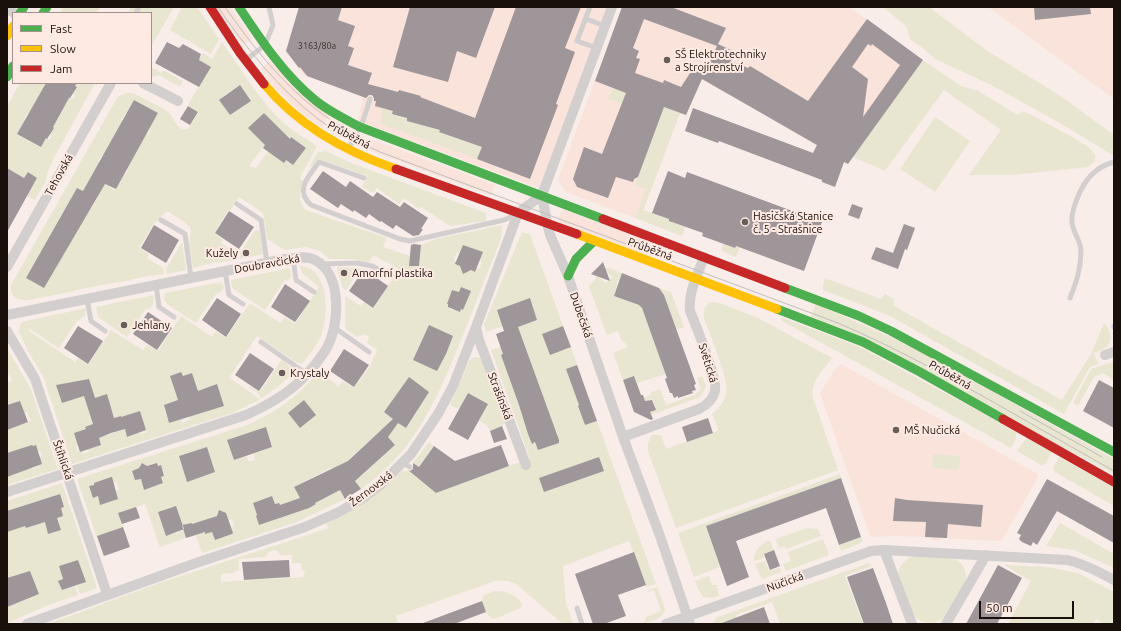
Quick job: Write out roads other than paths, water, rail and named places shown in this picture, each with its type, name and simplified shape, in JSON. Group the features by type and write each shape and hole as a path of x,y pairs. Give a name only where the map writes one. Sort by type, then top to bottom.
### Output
{"main road":[{"name":"Průběžná","path":"210,7 246,60 274,96 294,114 318,132 348,149 372,161 547,223 863,342 920,372 1114,482"},
{"name":"Průběžná","path":"239,7 265,45 310,97 332,112 360,127 859,316 890,331 1114,452"},
{"path":"7,77 12,68"},
{"path":"568,276 576,259 594,241"}],"street":[{"path":"518,213 542,195 612,7"},
{"name":"Tehovská","path":"7,268 110,84"},
{"path":"144,84 178,101"},
{"name":"Dubečská","path":"542,195 550,235 568,276 623,437 660,536 688,620"},
{"name":"Žernovská","path":"27,624 107,594 320,521 363,498 406,465 438,414 453,386 518,213"},
{"name":"Doubravčická","path":"7,315 293,258 304,257 313,259 322,264"},
{"name":"Světická","path":"623,437 699,409 709,403 714,395 716,390 714,377 690,311 690,303 696,279 704,257"},
{"path":"7,492 246,415 264,407 286,394 313,368 326,349 335,328 337,311 335,291 330,276 322,264"},
{"name":"Strašínská","path":"476,327 479,340 526,465"},
{"name":"Štíhlická","path":"7,331 35,379 107,594"},
{"path":"884,550 912,624"},
{"name":"Nučická","path":"666,624 688,620 761,591 871,551 884,550 1067,560 1091,567 1114,580"},
{"path":"946,624 986,555"}],"lane":[{"path":"246,60 265,45 273,25 269,7"},
{"path":"590,7 577,41 597,48"},
{"path":"586,19 605,26"},
{"path":"348,149 360,127 370,99"},
{"path":"364,178 319,162 304,183 303,193 305,200 311,205 400,239 410,241 504,220 518,213"},
{"path":"1070,298 1078,276 1081,250 1080,242 1072,224 1072,210 1083,184 1091,174 1100,167 1114,162"},
{"path":"236,204 261,220 267,263"},
{"path":"161,220 185,234 191,278"},
{"path":"293,258 296,280 314,292"},
{"path":"322,264 356,262 372,266 391,276"},
{"path":"225,271 229,295 243,304"},
{"path":"156,285 159,307 174,317"},
{"path":"87,299 91,321 105,331"},
{"path":"335,328 369,352"},
{"path":"261,342 307,374"},
{"path":"577,608 582,624"}],"tram line":[{"path":"218,7 251,52 276,81 303,107 325,124 340,133 380,152 838,323 943,374 1114,471"},
{"path":"225,7 269,65 303,99 322,114 363,138"},
{"path":"1020,411 1102,457"}],"place":[{"name":"SŠ Elektrotechniky a Strojírenství","path":"667,60"},
{"name":"Hasičská Stanice č. 5 - Strašnice","path":"745,222"},
{"name":"Kužely","path":"246,253"},
{"name":"Amorfní plastika","path":"344,273"},
{"name":"Jehlany","path":"124,325"},
{"name":"Krystaly","path":"282,373"},
{"name":"MŠ Nučická","path":"896,430"}]}
